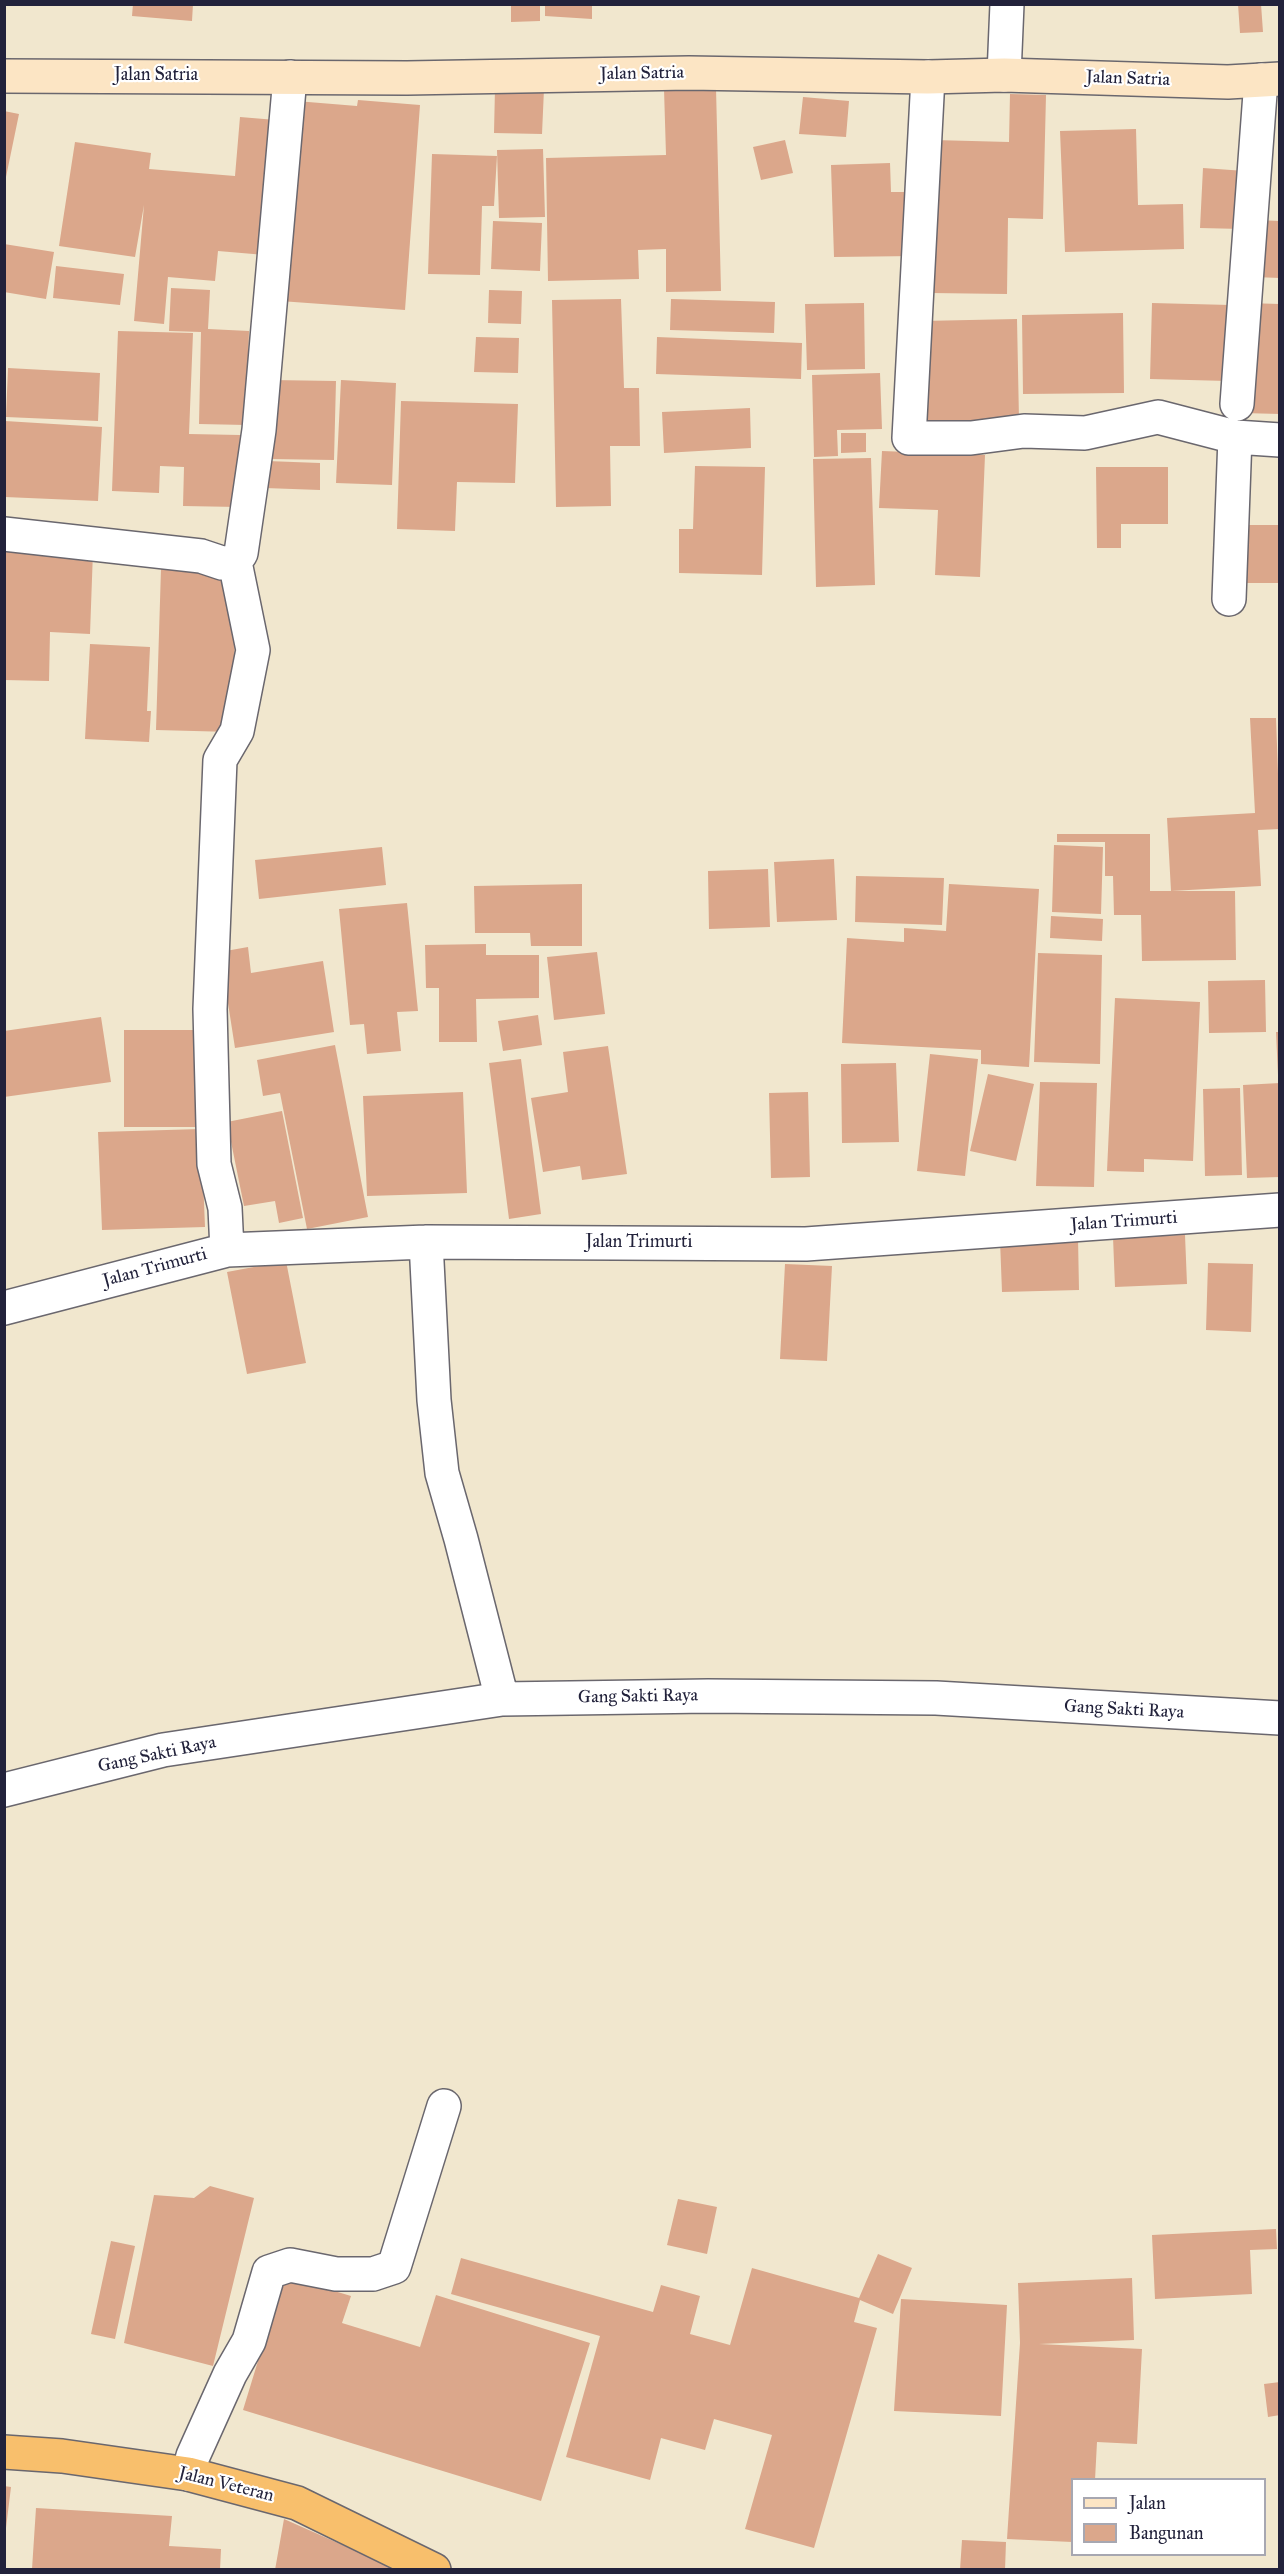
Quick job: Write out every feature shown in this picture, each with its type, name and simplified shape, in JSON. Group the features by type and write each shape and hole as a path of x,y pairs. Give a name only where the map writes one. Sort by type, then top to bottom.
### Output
{"highway":[{"name":"Jalan Veteran","path":"4,2452 191,2465 297,2503 434,2570"}],"street":[{"path":"1004,75 1007,4"},
{"name":"Jalan Satria","path":"4,76 407,78 689,73 928,77 1004,75 1228,82 1270,79"},
{"path":"227,1250 225,1209 214,1164 210,1010 219,760 237,732 253,650 236,562 241,553 259,430 290,77"},
{"path":"928,77 909,438 971,438 1024,431 1085,433 1158,417 1235,437 1280,440"},
{"path":"1237,404 1270,79"},
{"path":"1229,599 1235,437"},
{"path":"4,534 201,556 222,563 236,562"},
{"name":"Jalan Trimurti","path":"4,1308 227,1250 426,1242 806,1244 1280,1210"},
{"path":"426,1242 434,1400 441,1473 461,1539 502,1699"},
{"name":"Gang Sakti Raya","path":"4,1790 163,1750 502,1699 708,1696 936,1698 1280,1718"},
{"path":"191,2465 230,2374 249,2341 269,2272 290,2265 336,2274 373,2274 394,2267 444,2106"}],"building":[{"path":"133,4 193,4 192,21 132,16"},
{"path":"511,4 540,4 540,21 511,22"},
{"path":"545,4 592,4 592,19 545,16"},
{"path":"1238,4 1261,4 1263,32 1240,33"},
{"path":"495,88 544,89 542,134 494,133"},
{"path":"716,88 721,291 666,292 666,249 638,250 639,279 548,281 546,158 666,155 664,89"},
{"path":"1010,94 1046,95 1043,219 1008,218 1007,294 931,293 934,140 1009,142"},
{"path":"803,97 849,101 846,137 799,134"},
{"path":"358,100 420,105 405,310 280,301 296,101 357,106"},
{"path":"4,111 19,114 6,177 4,177"},
{"path":"240,117 276,120 265,255 218,251 215,281 168,277 164,324 134,321 144,205 135,257 59,246 75,142 151,153 149,169 235,176"},
{"path":"1136,129 1138,205 1183,204 1184,249 1065,252 1060,131"},
{"path":"785,140 793,173 761,180 753,147"},
{"path":"543,149 545,217 499,218 497,150"},
{"path":"432,154 497,156 494,206 482,206 480,275 428,274"},
{"path":"890,163 891,192 914,192 915,256 834,257 831,165"},
{"path":"1203,168 1245,171 1242,229 1200,228"},
{"path":"1256,220 1280,221 1280,278 1254,277"},
{"path":"493,221 542,223 540,271 491,269"},
{"path":"4,244 54,252 46,299 4,292"},
{"path":"56,266 124,274 120,305 53,298"},
{"path":"171,288 210,290 208,329 249,331 246,425 199,424 201,332 169,331"},
{"path":"489,290 522,291 521,324 488,323"},
{"path":"621,299 624,388 639,388 640,446 610,446 611,506 556,507 552,300"},
{"path":"671,299 775,302 774,333 670,330"},
{"path":"864,303 865,369 807,370 805,304"},
{"path":"1152,303 1230,305 1228,381 1150,379"},
{"path":"1246,303 1280,304 1280,414 1242,413"},
{"path":"1123,313 1124,393 1023,394 1022,315"},
{"path":"1017,319 1019,420 925,422 922,321"},
{"path":"118,331 193,333 189,434 240,435 238,507 183,506 184,467 160,466 159,493 112,491"},
{"path":"476,337 519,338 518,373 474,372"},
{"path":"657,337 802,343 801,379 656,374"},
{"path":"8,368 100,373 98,421 6,417"},
{"path":"880,373 882,429 837,430 838,456 814,457 812,375"},
{"path":"271,380 336,381 334,460 270,459"},
{"path":"341,380 396,383 392,485 336,483"},
{"path":"401,401 518,404 515,483 457,482 455,531 397,529"},
{"path":"750,408 751,448 664,453 662,412"},
{"path":"5,421 102,427 98,501 5,497"},
{"path":"841,433 866,433 866,452 841,453"},
{"path":"882,451 985,455 980,577 935,575 938,510 879,508"},
{"path":"871,458 875,585 816,587 813,459"},
{"path":"267,461 320,463 320,490 265,488"},
{"path":"695,466 765,467 762,575 679,573 679,529 693,529"},
{"path":"1096,467 1168,467 1168,524 1121,524 1121,548 1097,548"},
{"path":"1244,525 1280,525 1280,583 1245,583"},
{"path":"4,548 93,551 90,634 50,632 49,681 4,680"},
{"path":"161,569 237,572 232,732 156,730"},
{"path":"90,644 150,647 147,711 151,711 149,742 85,739"},
{"path":"1250,718 1276,718 1280,829 1258,830 1261,886 1171,891 1167,818 1255,813"},
{"path":"1057,834 1150,834 1150,891 1235,891 1236,960 1142,961 1141,915 1114,915 1113,876 1105,876 1105,842 1057,842"},
{"path":"1054,845 1103,847 1101,914 1052,912"},
{"path":"382,847 386,885 259,899 255,860"},
{"path":"834,859 837,920 777,922 774,862"},
{"path":"768,869 770,927 709,929 708,871"},
{"path":"856,876 944,878 942,925 855,922"},
{"path":"582,884 582,946 531,946 530,933 475,933 474,886"},
{"path":"949,884 1039,889 1029,1067 981,1064 981,1050 842,1043 847,938 904,942 904,928 946,931"},
{"path":"407,903 418,1011 397,1012 401,1051 367,1054 364,1024 350,1025 339,909"},
{"path":"1051,916 1103,919 1102,941 1050,938"},
{"path":"486,944 486,955 539,955 539,998 476,999 477,1042 439,1042 439,988 426,988 425,945"},
{"path":"248,947 251,973 323,961 334,1032 235,1048 220,952"},
{"path":"597,952 605,1014 554,1020 547,957"},
{"path":"1038,953 1102,955 1100,1064 1034,1062"},
{"path":"1265,980 1266,1032 1209,1033 1208,981"},
{"path":"1115,998 1200,1002 1193,1161 1144,1159 1144,1172 1107,1171"},
{"path":"538,1015 542,1045 503,1051 498,1021"},
{"path":"101,1017 111,1082 4,1097 4,1031"},
{"path":"124,1030 197,1030 197,1127 124,1127"},
{"path":"1276,1032 1280,1032 1280,1075 1278,1075"},
{"path":"335,1045 368,1217 307,1229 280,1093 263,1096 257,1060"},
{"path":"608,1046 627,1174 582,1180 580,1166 543,1172 531,1098 568,1092 563,1052"},
{"path":"930,1054 978,1059 965,1176 917,1171"},
{"path":"521,1059 541,1214 509,1219 489,1063"},
{"path":"896,1063 899,1142 842,1143 841,1064"},
{"path":"988,1074 1034,1084 1016,1161 970,1151"},
{"path":"1040,1082 1097,1083 1094,1187 1036,1186"},
{"path":"1280,1083 1280,1177 1247,1178 1243,1085"},
{"path":"1240,1088 1242,1175 1205,1176 1203,1089"},
{"path":"463,1092 467,1193 367,1196 363,1096"},
{"path":"808,1092 810,1177 771,1178 769,1093"},
{"path":"282,1111 303,1218 279,1223 275,1201 244,1206 227,1122"},
{"path":"201,1129 205,1227 102,1230 98,1132"},
{"path":"1185,1235 1187,1284 1115,1287 1113,1237"},
{"path":"1078,1238 1079,1290 1002,1292 1000,1240"},
{"path":"286,1261 306,1363 247,1374 227,1272"},
{"path":"1208,1263 1253,1264 1251,1332 1206,1330"},
{"path":"785,1264 832,1266 827,1361 780,1359"},
{"path":"210,2186 254,2198 213,2366 124,2343 154,2195 194,2198"},
{"path":"678,2199 717,2207 707,2254 667,2245"},
{"path":"1276,2229 1277,2249 1250,2250 1252,2294 1155,2299 1152,2235"},
{"path":"111,2241 135,2246 115,2339 91,2334"},
{"path":"878,2254 912,2268 893,2314 860,2300 854,2322 877,2328 814,2548 745,2529 772,2435 714,2419 705,2450 661,2438 650,2480 566,2457 600,2336 451,2294 461,2258 653,2312 661,2285 700,2296 690,2334 730,2345 752,2268 859,2298"},
{"path":"284,2276 351,2296 342,2323 420,2347 436,2295 590,2343 541,2501 243,2410"},
{"path":"1132,2278 1134,2340 1039,2344 1142,2349 1137,2444 1097,2442 1095,2478 1071,2478 1071,2542 1007,2539 1020,2343 1018,2283"},
{"path":"901,2299 1007,2305 1001,2416 894,2411"},
{"path":"1280,2382 1280,2415 1268,2417 1264,2384"},
{"path":"4,2486 11,2487 6,2528 4,2528"},
{"path":"36,2508 172,2516 169,2546 221,2549 220,2570 32,2569"},
{"path":"284,2519 399,2570 275,2570"},
{"path":"962,2540 1006,2542 1005,2570 960,2570"}]}
